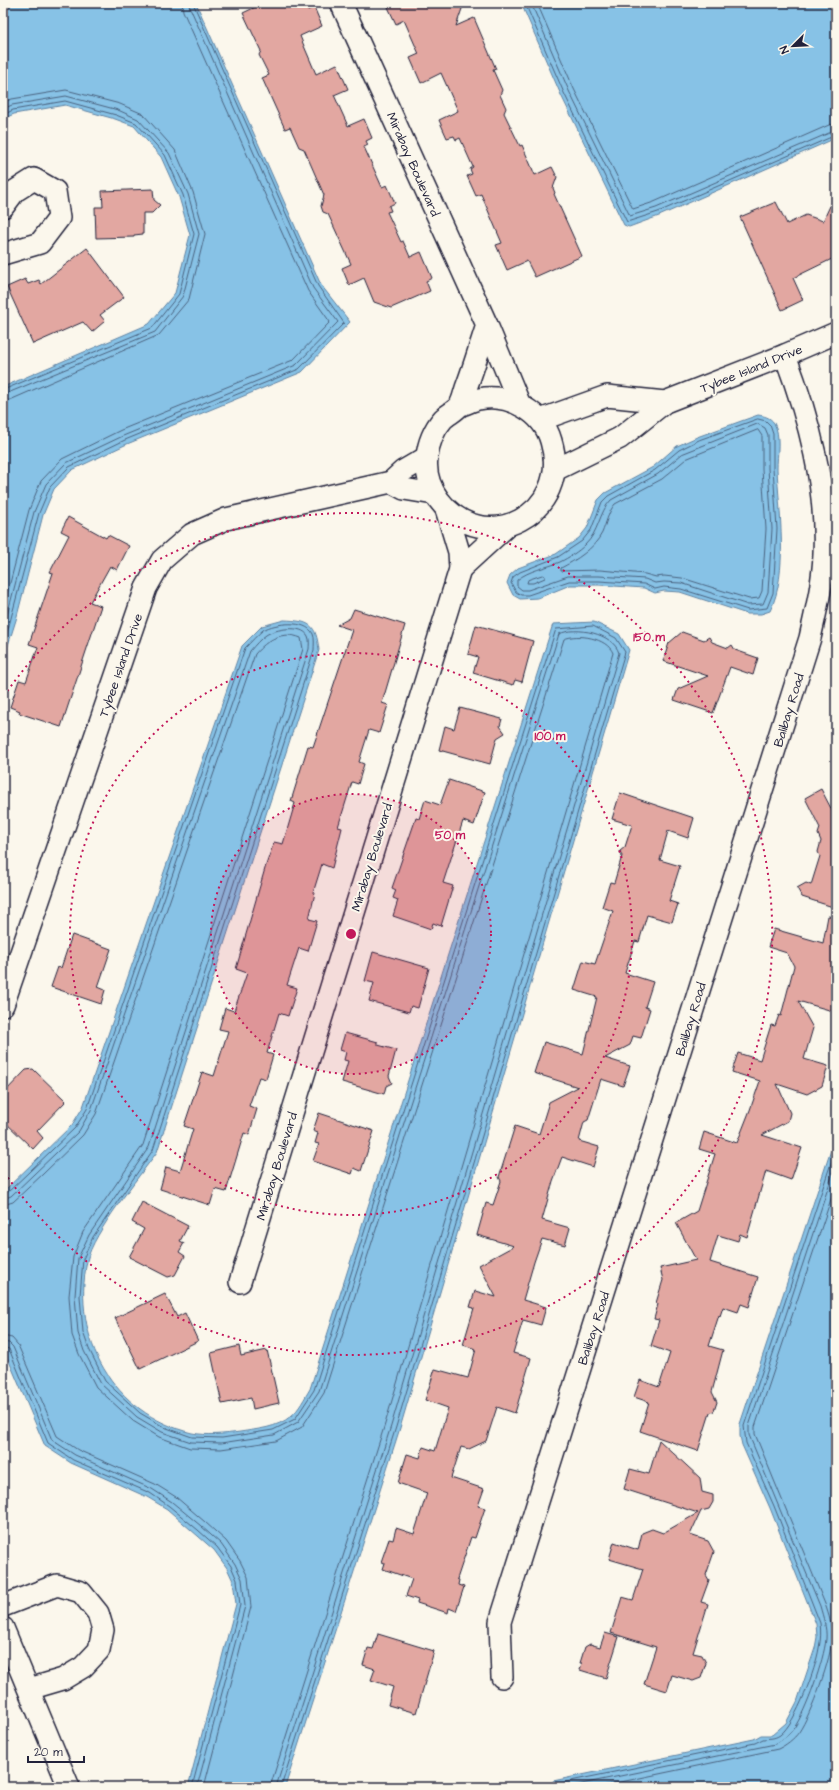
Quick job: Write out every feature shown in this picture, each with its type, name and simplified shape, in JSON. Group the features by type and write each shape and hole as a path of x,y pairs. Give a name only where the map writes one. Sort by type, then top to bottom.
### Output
{"street":[{"name":"Mirabay Boulevard","path":"341,3 487,325 520,405"},
{"path":"3,207 15,191 34,179 55,191 59,218 40,243 3,254"},
{"path":"459,406 487,325"},
{"name":"Tybee Island Drive","path":"556,470 620,438 665,402 785,355 836,333"},
{"name":"Balibay Road","path":"502,1677 500,1622 810,638 821,587 824,554 821,488 812,440 799,393 785,355"},
{"name":"Tybee Island Drive","path":"540,420 606,396 665,402"},
{"path":"612,396 626,419 627,433"},
{"name":"Mirabay Boulevard","path":"240,1282 460,569 459,552 440,501 428,476 427,458 432,437 443,419 459,406 479,399 500,398 520,405 540,420 550,435 555,452 556,470 550,489 540,505 526,518 508,525 486,527 464,522 440,501"},
{"name":"Tybee Island Drive","path":"3,1005 146,588 162,560 192,534 226,518 391,482 403,471 427,458"},
{"path":"391,482 404,489 440,501"},
{"name":"Mirabay Boulevard","path":"460,569 508,525"},
{"path":"3,1606 57,1585 81,1592 98,1613 103,1630 99,1650 83,1667 63,1679 29,1689"},
{"path":"3,1628 70,1787"}],"water":[{"path":"13,3 196,3 321,285 350,322 302,372 127,444 72,470 54,489 43,515 16,620 3,661 3,387 149,324 175,293 190,235 179,197 161,157 134,126 65,105 14,114 3,119 3,15"},
{"path":"521,3 836,3 836,138 659,216 629,227 624,225 561,95"},
{"path":"758,415 771,419 776,428 778,439 777,469 781,522 781,560 776,596 770,611 761,614 747,614 680,592 664,591 655,593 644,588 599,585 570,585 538,598 520,599 513,595 507,583 510,575 518,568 556,554 579,538 587,528 598,500 605,493 653,467 677,446 697,437"},
{"path":"284,620 300,621 310,626 316,634 319,650 157,1152 107,1221 91,1249 87,1261 84,1290 86,1318 92,1344 104,1369 120,1391 140,1409 164,1423 198,1434 240,1432 273,1426 286,1420 297,1410 310,1389 553,624 594,622 619,634 629,650 400,1428 285,1787 188,1787 236,1604 233,1581 227,1568 214,1550 167,1509 147,1497 71,1463 45,1446 3,1347 3,1192 72,1125 83,1107 242,646 262,626"},
{"path":"836,1135 836,1787 548,1787 553,1781 754,1739 761,1735 772,1735 786,1723 797,1702 815,1648 817,1637 816,1624 770,1508 742,1445 740,1424"}],"building":[{"path":"264,3 304,3 308,10 314,7 322,26 300,36 304,46 316,74 337,64 348,89 334,95 348,126 364,119 372,138 366,141 368,145 364,147 382,187 387,185 395,203 389,206 391,211 387,212 410,257 421,252 432,278 426,281 430,291 391,308 374,302 364,278 349,285 342,268 351,264 328,214 323,212 321,206 324,195 304,149 299,147 290,127 285,129 262,78 269,75 259,55 261,51 243,13"},
{"path":"397,3 464,3 456,26 474,18 496,69 493,70 502,90 500,95 506,108 504,113 520,146 522,145 535,175 552,167 557,177 553,188 554,194 582,256 535,277 527,261 507,270 496,245 502,243 481,194 476,196 467,176 472,174 470,169 473,167 460,138 456,140 454,136 447,138 439,120 458,111 441,73 421,83 410,58 419,54 404,20 396,24 388,7"},
{"path":"153,189 154,200 160,205 152,213 143,213 143,234 134,235 134,237 96,238 95,207 103,207 102,191"},
{"path":"836,193 836,257 793,278 803,300 782,310 740,217 776,202 787,224 806,215 823,221"},
{"path":"87,248 124,297 100,315 105,321 92,332 83,322 33,344 7,287 25,279 28,284 39,280 41,284"},
{"path":"68,517 106,538 108,535 129,546 117,570 110,566 90,602 101,606 61,727 19,713 20,711 10,707 19,680 26,682 38,647 29,644 53,573 50,572 69,535 61,531"},
{"path":"354,609 405,625 382,703 388,705 379,733 369,730 359,762 364,764 358,784 352,782 338,827 342,828 332,868 322,864 313,893 315,893 309,919 317,921 308,951 299,948 287,985 297,988 288,1016 279,1013 267,1053 273,1055 266,1079 259,1077 249,1106 257,1109 249,1135 244,1133 226,1192 215,1189 210,1205 160,1189 166,1167 180,1171 193,1129 184,1126 202,1072 214,1076 228,1031 219,1029 225,1008 234,1011 247,973 236,969 266,865 274,842 283,844 295,803 291,801 308,746 313,747 352,630 337,625 350,618"},
{"path":"476,625 533,641 522,682 515,680 513,685 473,673 478,657 468,654"},
{"path":"682,632 704,640 709,637 712,642 728,648 732,645 735,650 758,658 753,675 730,667 713,713 674,700 678,689 708,676 663,661 669,643"},
{"path":"460,708 502,719 500,726 505,733 497,738 490,764 439,750 445,726 454,729"},
{"path":"449,780 485,792 474,825 463,821 443,883 453,886 441,926 433,923 431,929 393,916 398,900 393,898 396,890 392,888 416,818 419,819 425,800 440,805"},
{"path":"821,789 836,818 836,908 802,897 797,888 806,883 811,885 820,856 818,852 821,841 818,834 820,828 805,798"},
{"path":"620,793 694,818 688,838 668,831 660,860 680,866 669,901 678,904 672,922 647,915 639,942 635,941 625,973 653,982 645,1007 650,1009 641,1038 633,1036 630,1045 605,1058 630,1066 623,1086 601,1079 588,1120 584,1122 579,1141 599,1147 593,1167 562,1157 553,1181 542,1220 570,1228 565,1245 542,1239 534,1262 523,1300 546,1307 541,1325 523,1320 513,1353 531,1358 515,1413 497,1407 486,1441 469,1449 461,1447 451,1478 484,1489 478,1506 485,1508 475,1538 471,1537 457,1579 459,1580 458,1585 464,1587 456,1611 449,1608 448,1613 417,1603 418,1600 406,1596 412,1579 383,1569 385,1563 381,1562 389,1539 393,1540 396,1528 414,1534 427,1493 398,1483 407,1454 420,1458 423,1447 435,1451 448,1408 425,1400 435,1369 468,1378 476,1349 463,1345 474,1308 470,1307 475,1291 496,1297 479,1265 514,1246 477,1235 486,1203 493,1205 501,1181 499,1177 515,1126 539,1134 549,1102 578,1087 534,1073 544,1042 583,1054 597,997 574,990 583,961 595,964 613,911 602,907 610,882 614,883 622,856 620,851 625,847 632,825 612,819"},
{"path":"828,916 836,917 836,989 833,999 836,1006 836,1012 798,1001 813,1028 804,1059 828,1066 822,1086 807,1094 777,1084 790,1113 788,1121 762,1135 802,1148 791,1180 766,1171 747,1237 740,1234 738,1241 718,1235 710,1262 758,1277 749,1307 741,1304 738,1312 723,1307 720,1316 719,1315 709,1346 723,1350 712,1392 717,1402 714,1411 710,1413 698,1451 640,1431 649,1402 634,1397 640,1380 659,1387 670,1353 651,1346 659,1320 654,1319 658,1304 656,1303 663,1280 660,1268 696,1260 676,1223 697,1211 715,1154 699,1149 704,1132 737,1143 760,1081 732,1072 738,1053 760,1060 771,1025 775,1026 779,1015 781,1016 794,966 787,953 768,947 774,929 823,943"},
{"path":"72,935 111,949 98,987 105,990 101,1004 51,987 58,967 61,968"},
{"path":"373,952 429,968 418,1008 411,1006 409,1012 369,1001 374,983 365,981"},
{"path":"345,1033 378,1042 378,1045 396,1050 389,1076 392,1083 386,1086 384,1094 342,1082 348,1061 344,1060 346,1052 340,1050"},
{"path":"33,1069 66,1101 37,1131 43,1138 33,1149 3,1120 3,1094 26,1070"},
{"path":"319,1113 374,1131 361,1171 354,1168 352,1174 313,1161 319,1144 315,1143 318,1133 313,1131"},
{"path":"142,1202 188,1226 180,1241 184,1243 179,1252 185,1256 175,1275 168,1277 129,1257 144,1229 132,1222"},
{"path":"165,1294 177,1317 185,1313 198,1341 140,1369 115,1318"},
{"path":"239,1346 241,1356 267,1350 279,1403 253,1409 251,1398 222,1404 211,1353"},
{"path":"659,1440 700,1478 702,1492 713,1495 713,1502 709,1509 701,1511 690,1535 708,1541 714,1552 706,1575 709,1580 701,1602 708,1604 693,1653 702,1655 706,1663 701,1678 693,1681 672,1675 667,1691 644,1684 656,1647 611,1633 622,1597 633,1600 643,1569 609,1559 614,1542 638,1550 642,1533 652,1529 663,1533 698,1513 624,1489 630,1469 649,1474"},
{"path":"605,1633 619,1637 606,1678 580,1670 582,1663 580,1663 585,1647 590,1644 600,1647"},
{"path":"378,1634 434,1651 416,1713 388,1705 393,1687 371,1680 375,1669 363,1665 368,1648 373,1649"}]}
